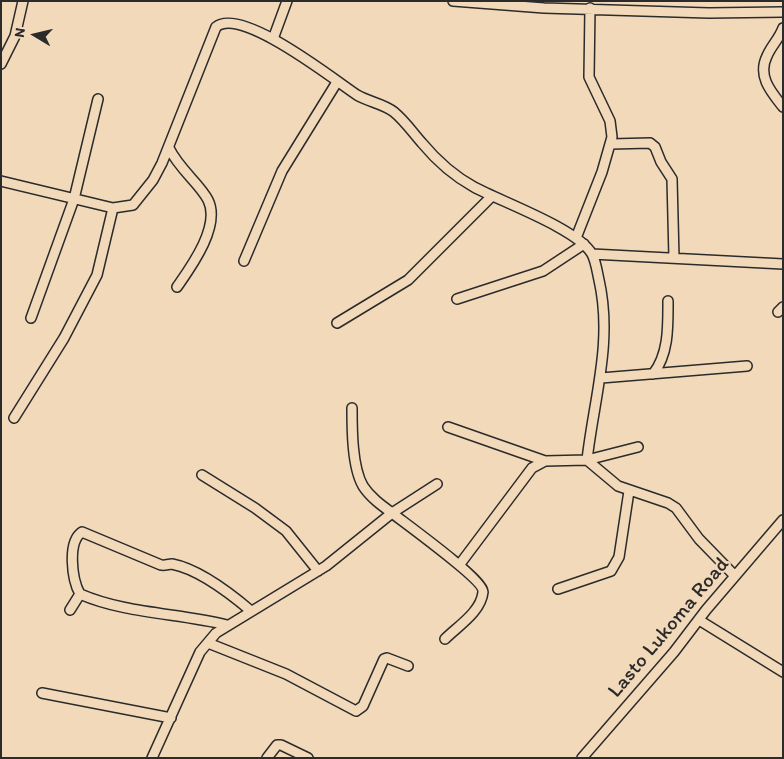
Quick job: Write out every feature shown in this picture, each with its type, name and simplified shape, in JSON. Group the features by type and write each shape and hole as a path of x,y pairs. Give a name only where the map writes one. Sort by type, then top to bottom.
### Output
{"street":[{"path":"1,64 15,36 23,1"},
{"path":"273,39 287,1"},
{"path":"453,1 544,8 662,6 751,14 783,12"},
{"path":"457,299 542,271 580,241 611,144 610,121 589,77 590,8"},
{"path":"1,181 113,208 126,207 138,200 153,180 169,148 194,78 216,28 222,23 228,22 257,30 362,98 393,111 449,170 492,196 580,241 592,254 602,291 605,315 605,344 587,460"},
{"path":"783,28 777,42 767,54 763,70 771,92 783,107"},
{"path":"244,261 282,171 337,82"},
{"path":"31,318 74,199 98,99"},
{"path":"611,144 650,143 655,147 660,162 672,179 674,258"},
{"path":"169,148 178,165 208,200 211,209 207,234 202,249 177,288"},
{"path":"337,323 408,280 492,196"},
{"path":"14,418 64,338 90,288 101,262 113,208"},
{"path":"592,254 783,264"},
{"path":"653,374 660,365 668,335 668,301"},
{"path":"601,378 747,366"},
{"path":"352,408 354,447 360,479 375,501 434,547 460,564 481,584 483,593 477,608 445,639"},
{"path":"448,427 545,461 587,460 638,447"},
{"path":"587,460 610,481 629,492 668,503 676,508 699,538 735,576"},
{"path":"460,564 532,468 545,461"},
{"path":"202,475 255,508 286,531 318,571"},
{"path":"152,758 197,659 208,642 227,625 318,571 392,513 438,484"},
{"path":"558,589 607,574 610,571 619,557 629,492"},
{"name":"Lasto Lukoma Road","path":"582,758 674,652 783,520"},
{"path":"80,594 74,577 73,560 75,544 79,534 82,532 161,565 170,564 201,576 229,593 251,611"},
{"path":"70,610 80,594"},
{"path":"80,594 124,607 196,618 227,625"},
{"path":"699,620 783,672"},
{"path":"208,642 286,674 356,710 363,706 384,659 387,658 408,666"},
{"path":"42,693 171,718"},
{"path":"267,758 277,745 281,745 308,758"}]}
